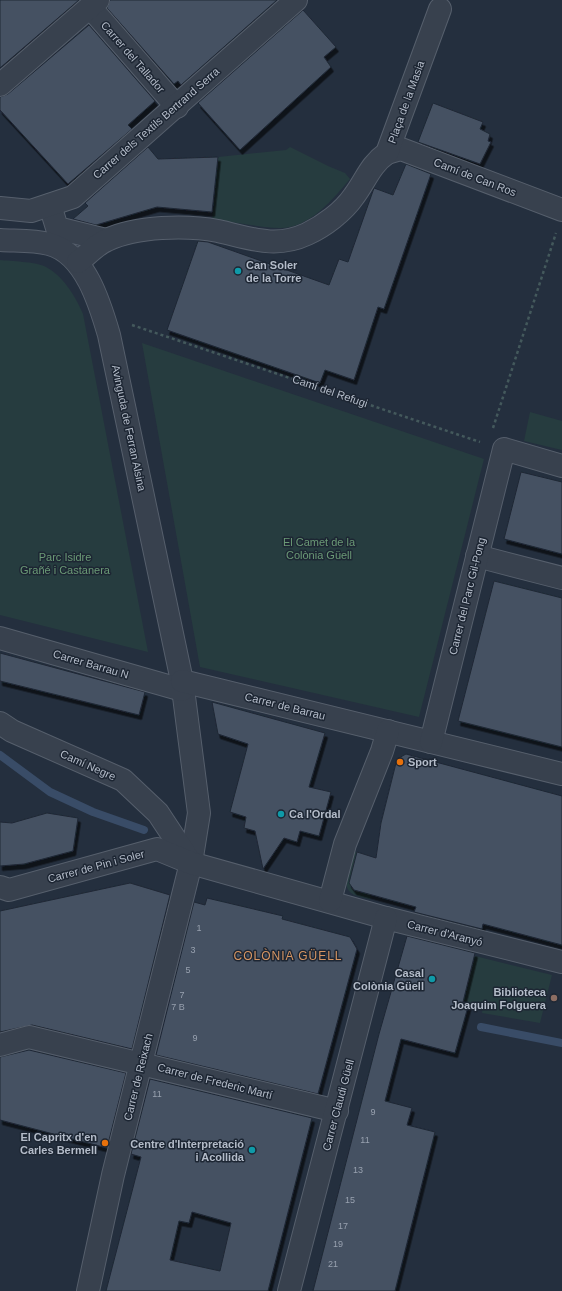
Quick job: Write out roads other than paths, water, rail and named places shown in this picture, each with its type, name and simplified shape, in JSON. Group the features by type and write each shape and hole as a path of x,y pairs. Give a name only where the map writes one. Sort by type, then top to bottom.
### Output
{"street":[{"name":"Carrer dels Textils Bertrand Serra","path":"0,208 31,211 73,197 177,107 296,0"},
{"name":"Carrer del Tallador","path":"94,4 177,107"},
{"path":"0,85 94,4"},
{"name":"Plaça de la Masia","path":"78,262 106,240 134,232 198,227 257,240 281,242 307,234 336,215 354,196 376,160 387,153 440,9"},
{"name":"Camí de Can Ros","path":"387,153 401,149 560,219"},
{"path":"50,204 57,228 106,240"},
{"path":"0,240 50,244 78,262"},
{"name":"Avinguda de Ferran Alsina","path":"78,262 101,308 109,335 182,685 199,813 191,864"},
{"name":"Carrer del Parc Gil-Pong","path":"431,742 477,556 496,447 562,466"},
{"path":"477,556 562,578"},
{"name":"Carrer Barrau N","path":"0,638 182,685"},
{"name":"Carrer de Barrau","path":"182,685 388,731 562,774"},
{"name":"Camí Negre","path":"0,723 12,731 123,780 158,813 191,864"},
{"path":"330,901 345,844 382,751 388,731"},
{"name":"Carrer de Pin i Soler","path":"0,887 8,890 158,849 191,864 330,901"},
{"name":"Carrer de Reixach","path":"88,1291 113,1175 191,864"},
{"name":"Carrer d'Aranyó","path":"330,901 386,918 562,962"},
{"name":"Carrer Claudi Güell","path":"288,1291 337,1111 386,918"},
{"name":"Carrer de Frederic Martí","path":"0,1045 29,1037 141,1062 337,1111"}],"waterway":[{"path":"0,755 50,792 93,812 144,830"},
{"path":"481,1027 562,1043"}],"place":[{"name":"Can Soler de la Torre","path":"238,271"},
{"name":"Sport","path":"400,762"},
{"name":"Ca l'Ordal","path":"281,814"},
{"name":"Casal Colònia Güell","path":"432,979"},
{"name":"Biblioteca Joaquim Folguera","path":"554,998"},
{"name":"El Capritx d'en Carles Bermell","path":"105,1143"},
{"name":"Centre d'Interpretació i Acollida","path":"252,1150"}],"district":[{"name":"COLÒNIA GÜELL","path":"288,956"}],"park label":[{"name":"El Camet de la Colònia Güell","path":"319,548"},
{"name":"Parc Isidre Grañé i Castanera","path":"65,563"}]}
